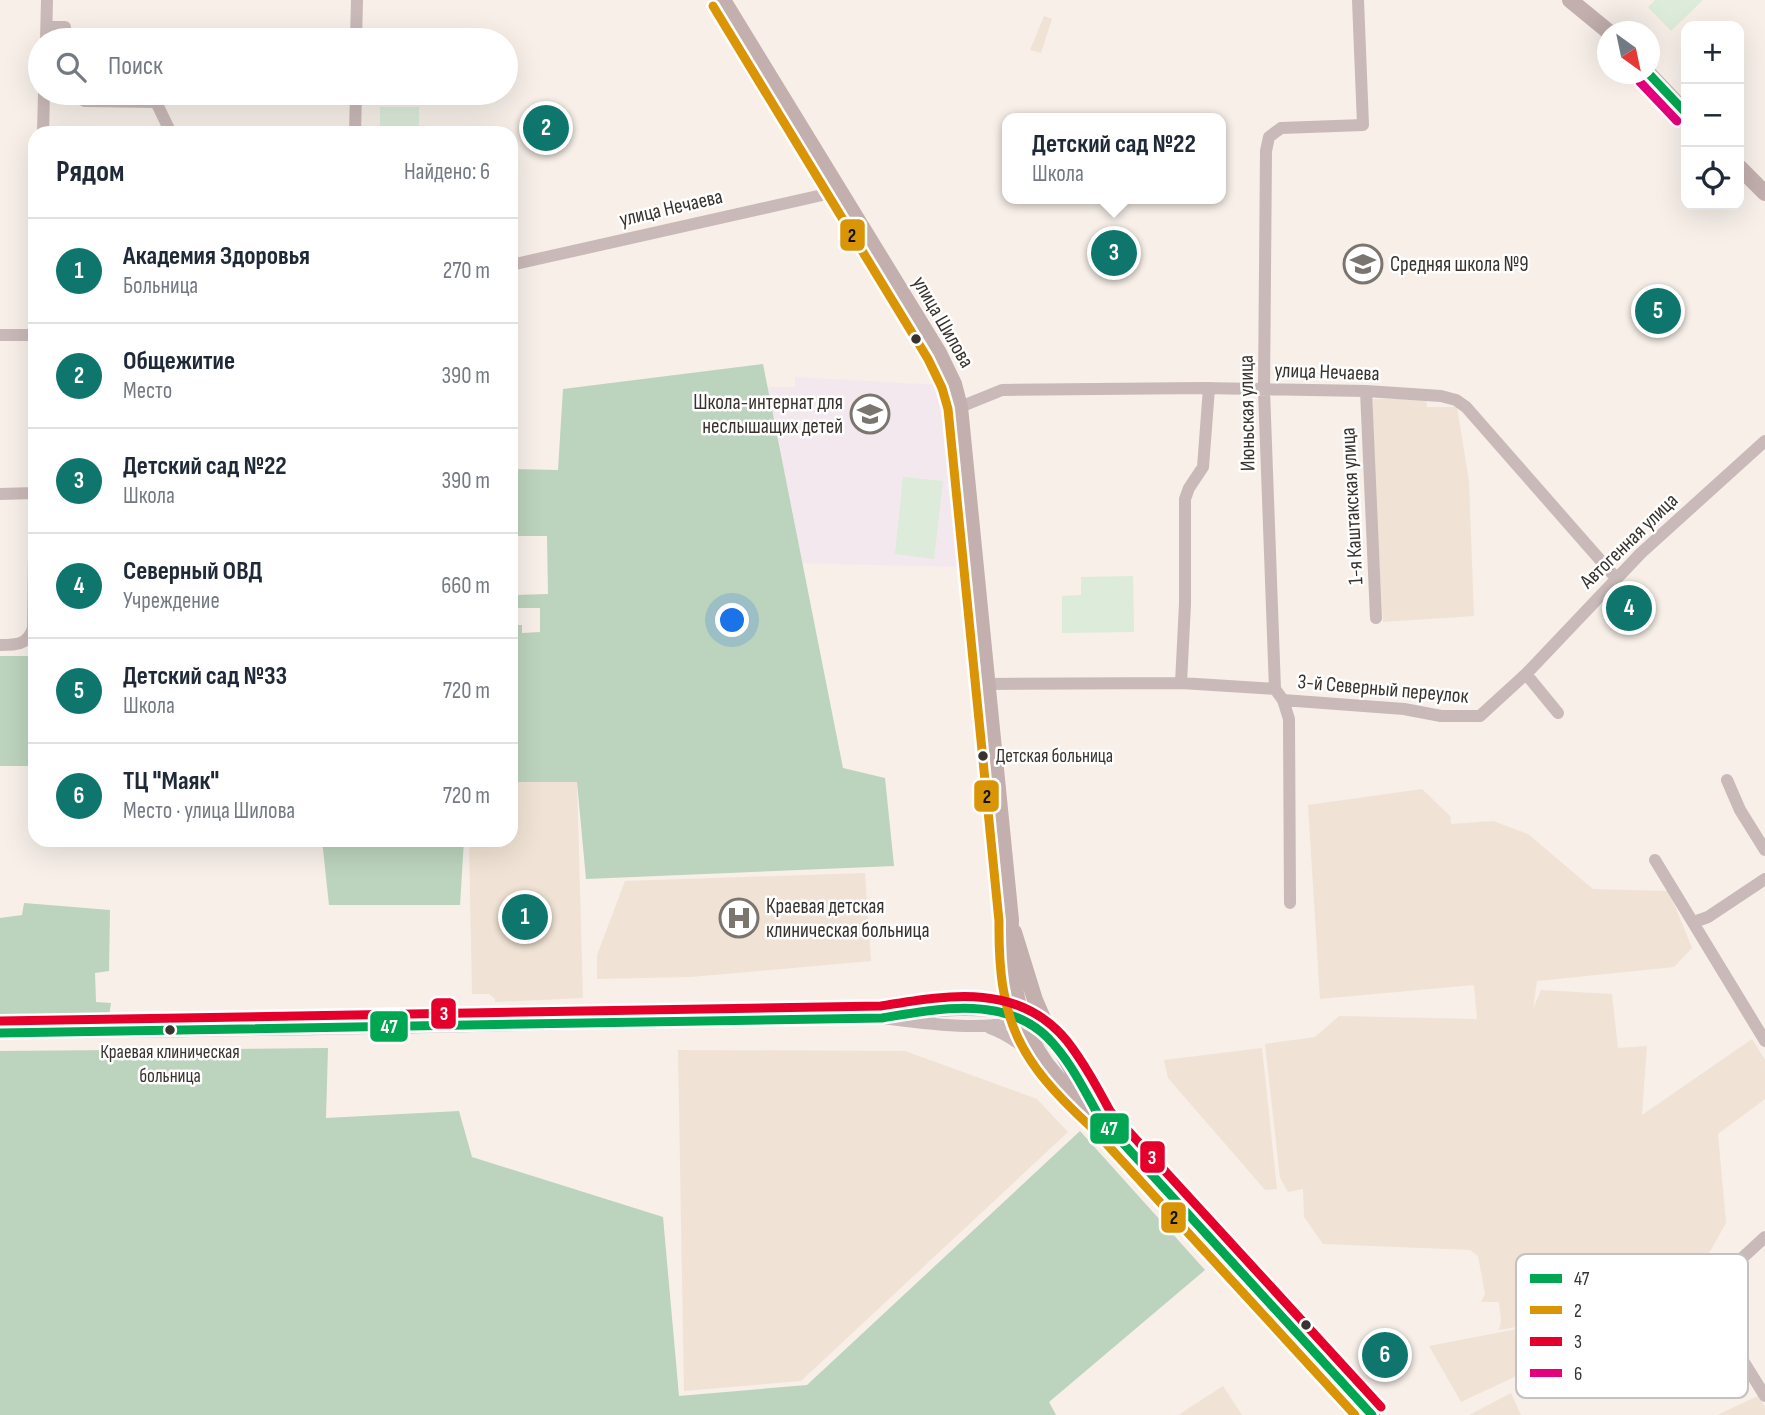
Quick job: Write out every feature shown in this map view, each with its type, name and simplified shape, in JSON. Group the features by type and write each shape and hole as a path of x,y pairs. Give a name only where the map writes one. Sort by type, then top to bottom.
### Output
{"main road":[{"name":"улица Шилова","path":"723,0 939,353 954,384 960,407 1011,920 1010,958 1013,984 1022,1018 1038,1052 1056,1077 1100,1118 1372,1415"},
{"path":"1570,0 1597,22"},
{"path":"1658,84 1681,108"},
{"path":"1744,172 1765,193"},
{"path":"1011,920 1035,1000 1100,1118"}],"street":[{"path":"46,28 47,0"},
{"path":"356,28 357,0"},
{"name":"Июньская улица","path":"1275,689 1264,390 1266,150 1269,137 1281,128 1363,125 1358,0"},
{"path":"43,126 44,105"},
{"path":"157,105 168,126"},
{"path":"355,126 356,105"},
{"name":"улица Нечаева","path":"518,263 840,191"},
{"path":"0,335 28,335"},
{"path":"1181,683 1185,604 1185,499 1203,467 1209,388"},
{"name":"улица Нечаева","path":"960,407 1002,390 1209,388 1366,391 1441,396 1456,400 1466,407 1616,578"},
{"name":"1-я Каштакская улица","path":"1366,391 1376,618"},
{"name":"Автогенная улица","path":"1480,716 1525,674 1663,532 1765,441"},
{"path":"0,494 28,493"},
{"path":"0,645 21,645 28,640"},
{"path":"1525,674 1558,713"},
{"path":"987,684 1181,683 1275,689 1283,700 1289,719 1290,903"},
{"name":"3-й Северный переулок","path":"1283,700 1404,709 1441,716 1480,716"},
{"path":"1727,780 1740,810 1765,850"},
{"path":"1656,860 1765,1041"},
{"path":"1694,922 1708,916 1765,878"},
{"path":"985,1010 1004,999 1010,958"},
{"path":"883,1018 933,1025 1006,1025 1022,1018 1033,1008 1035,1000"},
{"path":"0,1033 313,1030 883,1018 922,1012 985,1010 1004,1011 1022,1018 1041,1032 1070,1066"},
{"path":"979,1025 1002,1032 1024,1047 1056,1077"},
{"path":"1748,1255 1764,1241"},
{"path":"1748,1369 1765,1396"}],"shaded area":[{"path":"1044,16 1052,19 1041,53 1030,50"},
{"path":"795,377 940,385 957,567 790,563 755,387 795,387"},
{"path":"1372,399 1426,399 1427,407 1457,407 1469,481 1474,616 1383,622"},
{"path":"518,782 577,782 583,998 495,1002 489,994 472,994 469,847 518,847"},
{"path":"1422,789 1450,816 1451,824 1493,821 1528,834 1593,889 1669,891 1692,948 1674,967 1537,981 1533,1009 1541,990 1612,994 1618,1048 1647,1046 1642,1115 1752,1039 1765,1060 1765,1099 1718,1134 1726,1223 1709,1254 1516,1254 1516,1327 1499,1330 1499,1302 1481,1302 1485,1294 1478,1256 1470,1250 1323,1244 1304,1217 1303,1189 1288,1192 1280,1178 1265,1044 1315,1037 1339,1016 1477,1019 1474,985 1320,999 1308,805"},
{"name":"Краевая детская клиническая больница","path":"865,873 871,961 691,977 597,979 597,955 625,881"},
{"path":"1262,1048 1277,1189 1265,1190 1168,1078 1164,1060"},
{"path":"678,1050 905,1051 1037,1099 1068,1132 801,1381 684,1391"},
{"path":"1516,1329 1516,1376 1461,1402 1429,1346"},
{"path":"1223,1386 1242,1415 1178,1415"},
{"path":"1511,1393 1521,1415 1469,1415"},
{"path":"1758,1396 1765,1407 1765,1415 1717,1415"}],"green space":[{"path":"1655,0 1703,0 1671,31 1648,7"},
{"path":"380,107 419,107 419,126 380,126"},
{"path":"763,364 843,768 885,778 894,866 586,879 577,782 518,782 518,625 522,625 522,633 540,632 540,608 518,608 518,595 548,594 547,536 518,536 518,469 558,470 563,389"},
{"path":"903,477 943,481 934,559 895,554"},
{"path":"1133,576 1134,632 1062,633 1062,596 1081,595 1081,577"},
{"path":"0,656 28,656 28,766 0,766"},
{"path":"323,847 464,847 460,905 329,905"},
{"path":"24,903 110,910 109,971 95,973 96,1002 111,1003 109,1016 0,1018 0,918 22,915"},
{"path":"328,1048 326,1118 459,1111 472,1157 663,1217 679,1396 807,1385 1080,1131 1205,1270 1049,1402 1056,1415 0,1415 0,1051"}],"transit line":[{"name":"2","path":"713,6 928,359 942,388 948,409 999,921 1003,986 1008,1012 1017,1036 1046,1081 1355,1415"},
{"name":"6","path":"1642,84 1677,121"},
{"name":"47","path":"1658,84 1681,108"},
{"name":"3","path":"0,1021 881,1006 957,997 1005,1001 1027,1009 1048,1022 1067,1041 1085,1066 1110,1111 1381,1407"},
{"name":"47","path":"0,1033 882,1018 969,1008 1011,1015 1030,1024 1047,1037 1063,1055 1100,1118 1372,1415"}],"place":[{"name":"Общежитие","path":"546,128"},
{"name":"Детский сад №22","path":"1114,253"},
{"name":"Средняя школа №9","path":"1363,264"},
{"name":"Детский сад №33","path":"1658,311"},
{"name":"Школа-интернат для неслышащих детей","path":"870,414"},
{"name":"Северный ОВД","path":"1629,608"},
{"name":"Детская больница","path":"983,756"},
{"name":"Академия Здоровья","path":"525,917"},
{"name":"Краевая детская клиническая больница","path":"739,918"},
{"name":"Краевая клиническая больница","path":"170,1030"},
{"name":"ТЦ \"Маяк\"","path":"1385,1355"}]}
